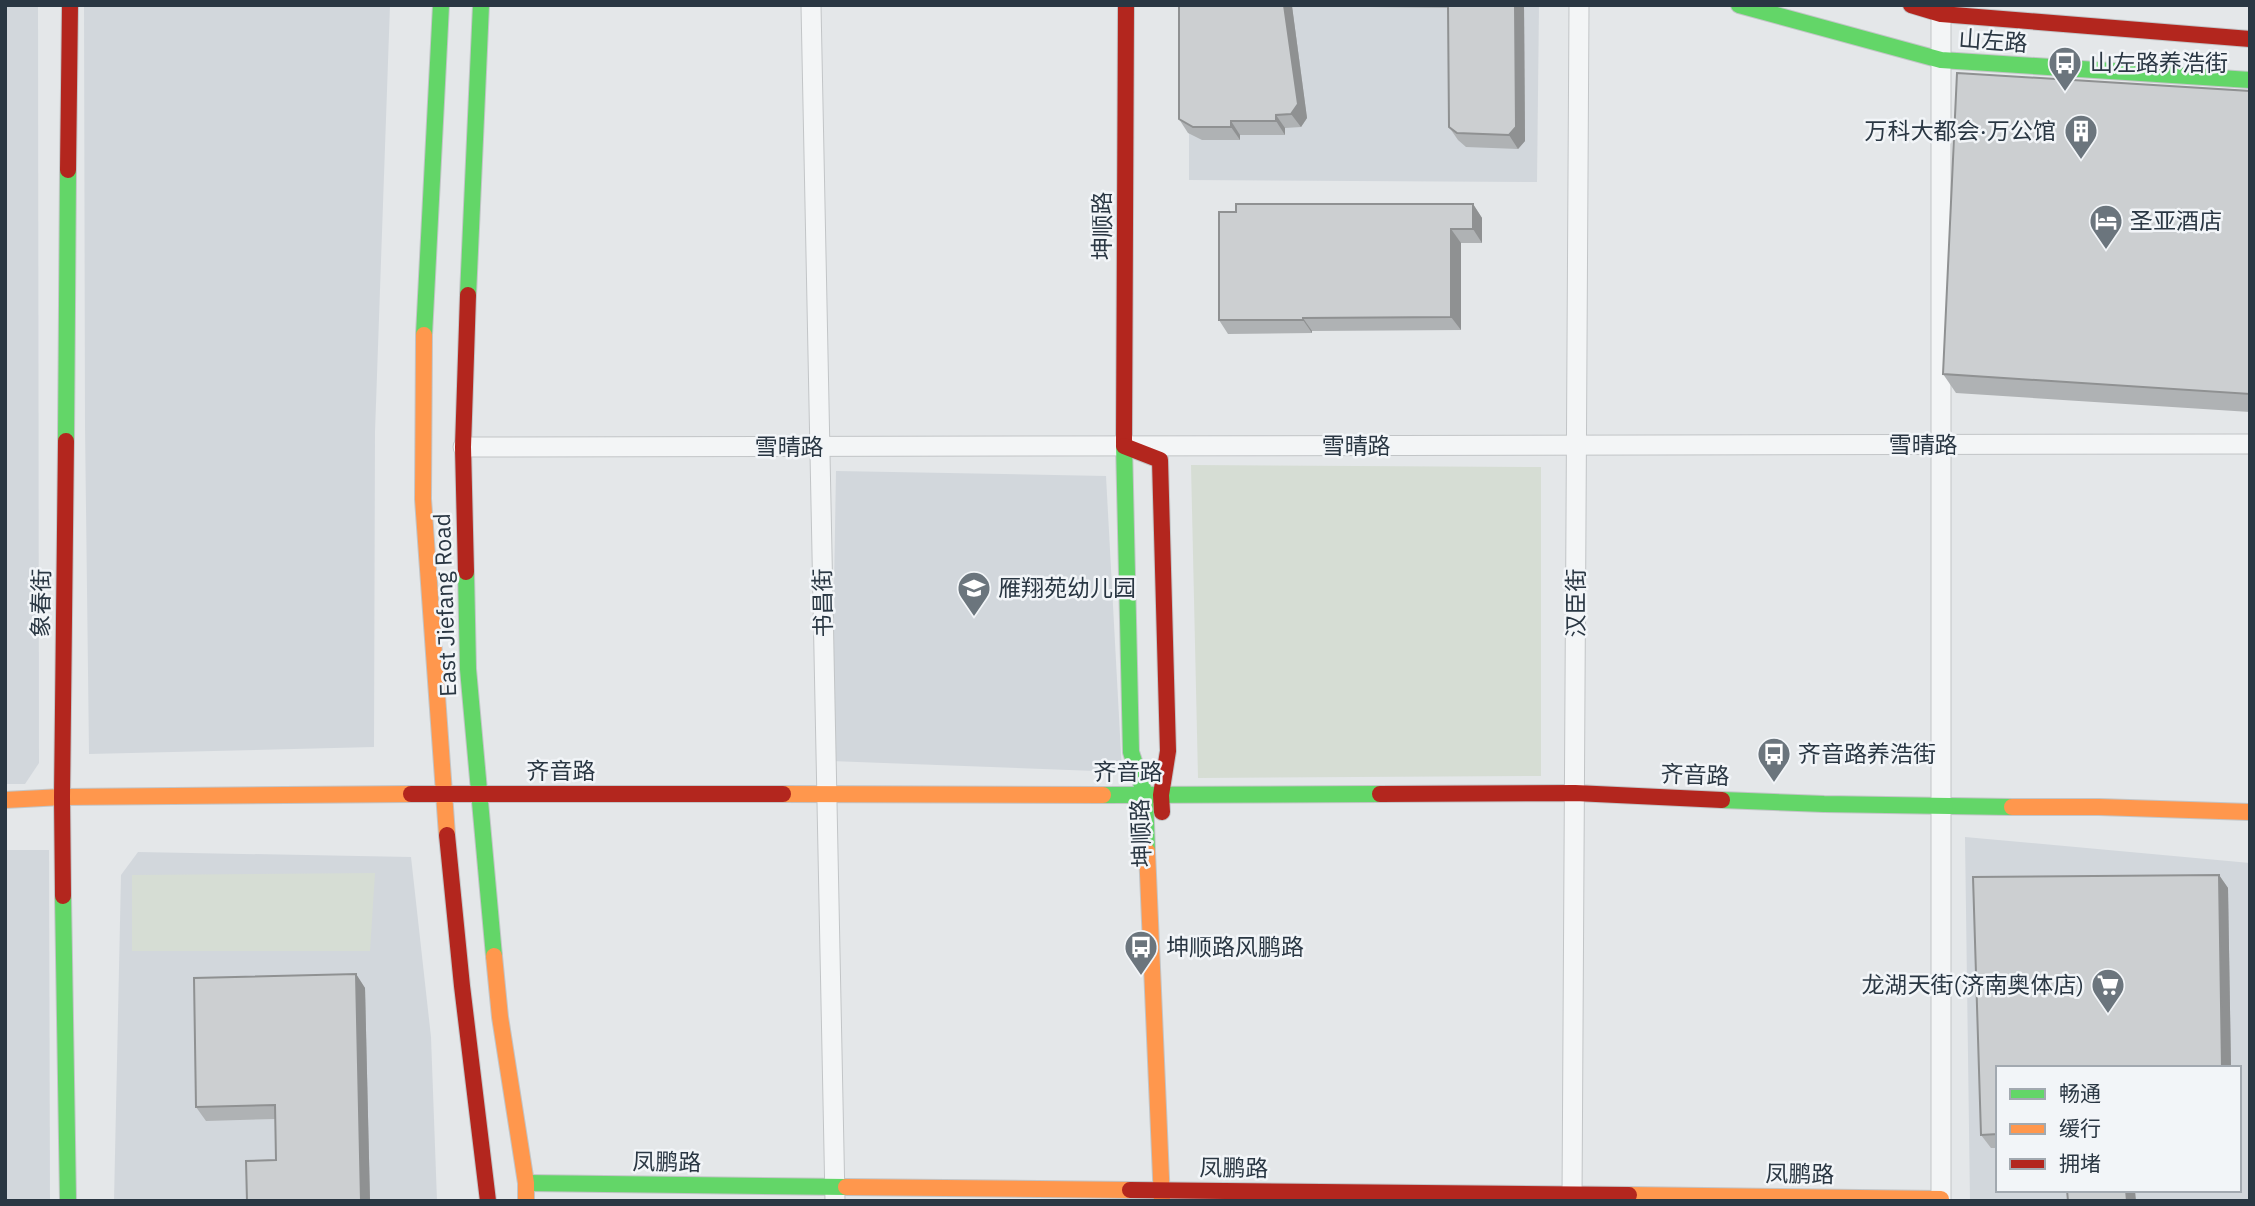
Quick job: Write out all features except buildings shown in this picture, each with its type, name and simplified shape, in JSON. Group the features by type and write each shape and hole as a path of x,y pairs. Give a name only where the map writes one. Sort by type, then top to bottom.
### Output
{"street":[{"name":"象春街","path":"68,1201 62,797 70,5"},
{"name":"East Jiefang Road","path":"441,5 425,286 422,460 444,794 466,1027 488,1201"},
{"name":"East Jiefang Road","path":"481,5 463,447 468,669 500,1017 526,1183 526,1201"},
{"name":"书昌街","path":"811,5 835,1194"},
{"name":"坤顺路","path":"1126,5 1124,446 1131,752 1153,795 1163,823"},
{"name":"汉臣街","path":"1572,1198 1579,5"},
{"name":"山左路","path":"1739,5 1941,60 2250,80"},
{"name":"山左路","path":"1911,5 2250,39"},
{"path":"1941,10 1941,1200"},
{"name":"雪晴路","path":"463,447 2250,444"},
{"name":"坤顺路","path":"1124,446 1160,460 1168,751 1153,795 1161,1195"},
{"name":"齐音路","path":"5,800 62,797 444,794 1575,793 1941,807 2099,807 2250,812"},
{"name":"凤鹏路","path":"526,1183 835,1194 1161,1195 1179,1189 1572,1198 1941,1200"}],"shaded area":[{"path":"5,5 38,5 39,763 25,784 5,784"},
{"path":"84,5 390,5 375,432 374,747 89,754"},
{"path":"1189,5 1539,5 1537,182 1189,180"},
{"path":"1191,465 1541,467 1541,776 1198,778"},
{"name":"雁翔苑幼儿园","path":"836,471 1106,476 1122,772 831,761"},
{"name":"龙湖天街(济南奥体店)","path":"1965,837 2250,863 2250,1201 1970,1201"},
{"path":"5,850 49,850 50,1201 5,1201"},
{"path":"138,852 411,857 431,1037 437,1201 114,1201 121,875"},
{"path":"375,873 370,951 132,951 132,875"}],"traffic: fast":[{"path":"424,335 441,5"},
{"path":"468,295 481,5"},
{"path":"1739,5 1941,60 2250,80"},
{"path":"66,441 68,170"},
{"path":"1124,443 1131,752 1145,795 1147,851"},
{"path":"466,572 468,669 494,956"},
{"path":"1103,795 1380,794"},
{"path":"1722,800 2012,807"},
{"path":"63,896 68,1201"},
{"path":"526,1183 846,1187"}],"traffic: slow":[{"path":"424,335 423,499 447,835"},
{"path":"5,800 62,797 411,794"},
{"path":"783,794 1103,795"},
{"path":"2012,807 2250,812"},
{"path":"1147,851 1162,1201"},
{"path":"494,956 500,1017 526,1183 526,1201"},
{"path":"846,1187 1130,1190"},
{"path":"1629,1195 1941,1199"}],"traffic: jam":[{"path":"68,170 70,5"},
{"path":"1124,443 1126,5"},
{"path":"1911,5 1941,14 2250,39"},
{"path":"466,572 463,447 468,295"},
{"path":"63,896 66,441"},
{"path":"1124,446 1160,460 1168,751 1161,795 1162,812"},
{"path":"1380,794 1575,793 1722,800"},
{"path":"411,794 783,794"},
{"path":"447,835 488,1201"},
{"path":"1130,1190 1629,1195"}],"place":[{"name":"山左路养浩街","path":"2065,93"},
{"name":"万科大都会·万公馆","path":"2081,161"},
{"name":"圣亚酒店","path":"2106,251"},
{"name":"雁翔苑幼儿园","path":"974,618"},
{"name":"齐音路养浩街","path":"1774,784"},
{"name":"坤顺路风鹏路","path":"1141,977"},
{"name":"龙湖天街(济南奥体店)","path":"2108,1015"}]}
